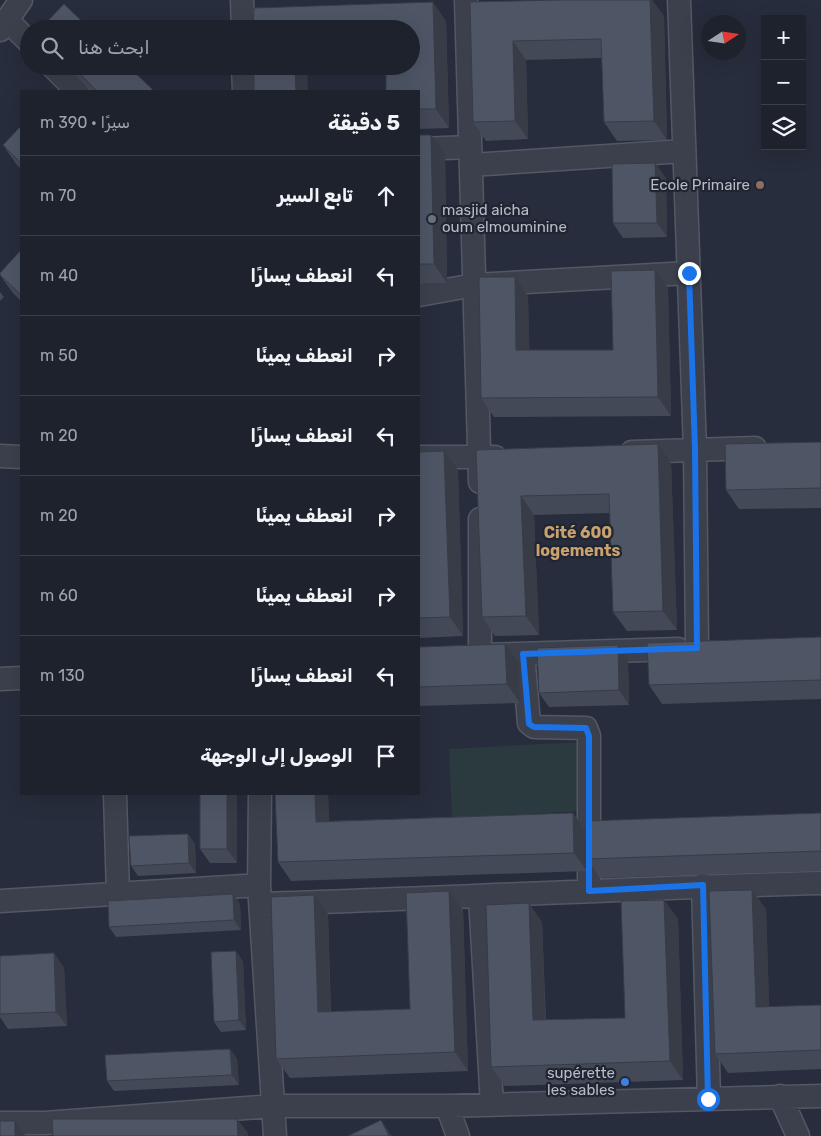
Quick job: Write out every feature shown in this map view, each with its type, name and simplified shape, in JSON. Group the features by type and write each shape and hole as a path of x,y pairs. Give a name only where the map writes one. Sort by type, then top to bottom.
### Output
{"street":[{"path":"20,36 4,25 21,0"},
{"path":"242,0 243,20"},
{"path":"466,0 480,457 471,655 707,648 695,449 679,0"},
{"path":"61,75 76,90"},
{"path":"243,75 244,90"},
{"path":"420,149 470,156 684,151"},
{"path":"420,295 474,285 689,273"},
{"path":"607,452 773,447"},
{"path":"420,457 519,456"},
{"path":"523,654 529,724 534,727 578,726 586,728 589,736 589,891"},
{"path":"0,679 20,678"},
{"path":"115,795 118,895"},
{"path":"260,795 260,895 275,1136"},
{"path":"0,901 118,895 480,897 703,885 821,883"},
{"path":"703,885 708,1099"},
{"path":"480,897 492,1105"},
{"path":"780,1096 798,1136"},
{"path":"0,1123 45,1129 272,1106 446,1106 821,1096"},
{"path":"446,1106 458,1136"}],"shaded area":[{"path":"581,742 585,811 452,818 449,749"}],"building":[{"path":"650,0 654,121 604,122 601,39 513,41 515,121 473,122 470,2"},
{"path":"433,2 436,109 420,109 420,90 386,90 386,75 420,75 420,20 253,20 254,8"},
{"path":"64,4 81,20 49,20"},
{"path":"81,75 137,75 153,90 96,90"},
{"path":"254,75 295,75 296,90 254,90"},
{"path":"20,127 20,162 3,145"},
{"path":"420,135 431,135 434,264 420,264"},
{"path":"655,163 657,223 613,223 612,164"},
{"path":"20,251 20,294 0,273"},
{"path":"655,270 658,397 481,398 479,277 515,277 516,350 613,350 611,271"},
{"path":"821,442 821,488 726,490 725,444"},
{"path":"658,444 663,611 613,612 609,494 521,496 526,616 482,617 476,450"},
{"path":"444,451 450,617 420,618 420,452"},
{"path":"821,637 821,680 649,685 647,643"},
{"path":"505,644 507,684 420,687 420,647"},
{"path":"618,645 619,690 539,693 537,648"},
{"path":"200,795 227,795 227,849 200,849"},
{"path":"275,795 315,795 316,822 573,813 574,853 278,862"},
{"path":"821,813 821,851 587,859 585,821"},
{"path":"188,834 189,863 131,866 129,836"},
{"path":"752,890 756,1007 821,1005 821,1050 715,1054 709,891"},
{"path":"449,891 455,1052 276,1059 271,897 314,895 318,1012 410,1009 406,893"},
{"path":"233,894 234,920 109,927 108,901"},
{"path":"664,900 670,1061 491,1067 486,905 529,903 533,1020 625,1018 621,901"},
{"path":"236,951 239,1020 214,1022 211,952"},
{"path":"54,953 56,1012 0,1014 0,956"},
{"path":"230,1049 232,1075 107,1081 105,1055"},
{"path":"52,1119 237,1119 238,1136 53,1136"},
{"path":"381,1120 389,1136 348,1136"},
{"path":"0,1121 15,1121 15,1136 0,1136"}],"place":[{"name":"Ecole Primaire","path":"760,185"},
{"name":"masjid aicha oum elmouminine","path":"432,219"},
{"name":"supérette les sables","path":"625,1082"}],"district":[{"name":"Cité 600 logements","path":"578,541"}],"route":[{"path":"689,273 695,449 697,648 523,654 526,716 529,724 534,727 578,726 586,728 589,736 589,891 703,885 708,1099"}]}
